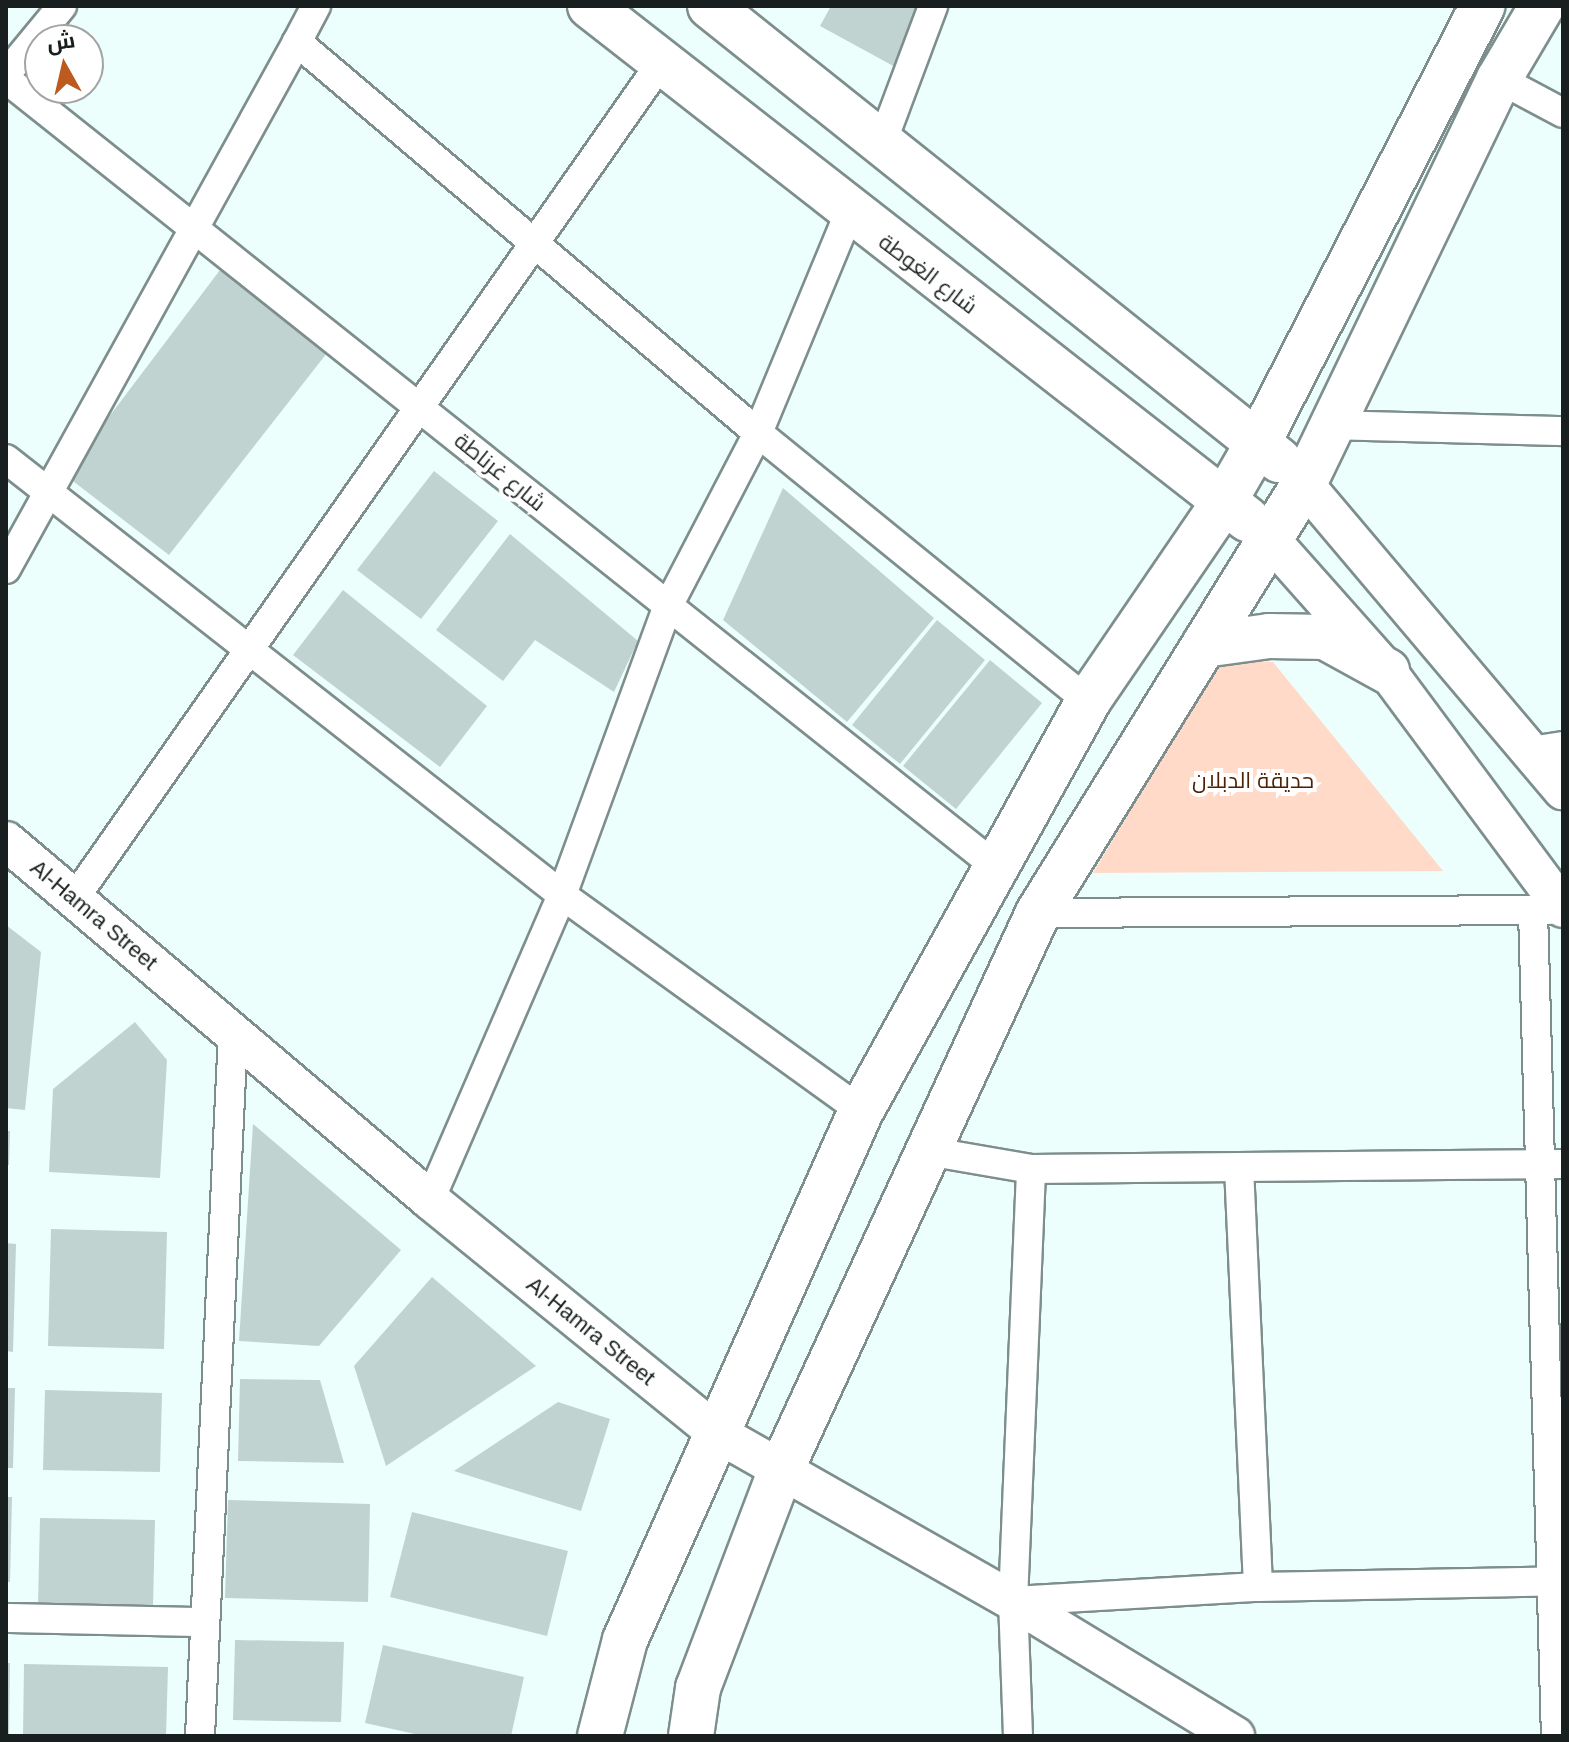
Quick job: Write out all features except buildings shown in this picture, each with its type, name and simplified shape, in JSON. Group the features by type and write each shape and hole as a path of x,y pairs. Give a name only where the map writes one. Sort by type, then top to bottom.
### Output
{"main road":[{"name":"شارع الغوطة","path":"590,6 849,213 1225,500 1269,538"},
{"path":"710,6 883,140 1259,441 1304,484 1547,749 1563,790"},
{"path":"600,1736 625,1640 861,1111 994,865 1088,701 1225,500 1259,441 1483,6"},
{"path":"691,1736 698,1688 781,1470 1038,913 1304,484 1499,79 1542,6"},
{"path":"1269,538 1387,671 1553,909"},
{"path":"1204,645 1269,636 1325,637 1387,671"},
{"name":"Al-Hamra Street","path":"6,841 430,1200 717,1433 1013,1601 1235,1736"}],"street":[{"path":"6,77 62,6"},
{"path":"6,569 316,6"},
{"path":"883,140 933,6"},
{"path":"297,42 758,433 1088,701"},
{"path":"74,899 661,63"},
{"name":"شارع غرناطة","path":"6,77 994,865"},
{"path":"1499,79 1563,113"},
{"path":"430,1200 562,895 668,606 758,433 849,213"},
{"path":"1332,425 1563,431"},
{"path":"6,459 562,895 861,1111"},
{"path":"1038,913 1553,909 1551,1164 1556,1736"},
{"path":"200,1736 233,1033"},
{"path":"927,1151 1031,1169 1551,1164"},
{"path":"1239,1167 1258,1587"},
{"path":"1018,1736 1013,1601 1031,1169"},
{"path":"1013,1601 1258,1587 1557,1581"},
{"path":"6,1618 205,1622"}],"green space":[{"name":"حديقة الدبلان","path":"1241,660 1273,662 1443,871 1093,873 1218,663"}]}
